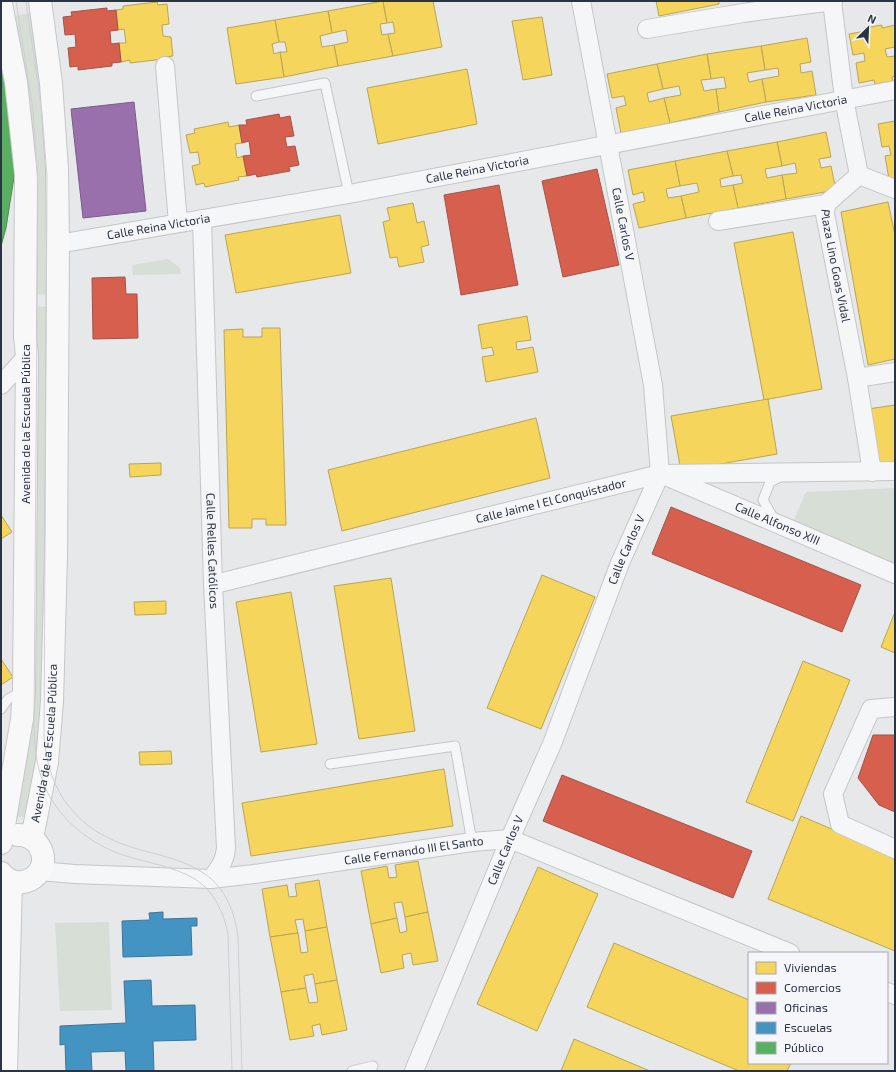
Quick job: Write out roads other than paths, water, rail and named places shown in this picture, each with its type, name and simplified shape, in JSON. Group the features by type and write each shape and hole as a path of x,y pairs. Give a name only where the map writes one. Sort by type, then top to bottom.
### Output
{"street":[{"name":"Avenida de la Escuela Pública","path":"32,838 47,762 52,702 56,556 57,169 51,83 40,1"},
{"name":"Calle Carlos V","path":"416,1070 510,839 552,744 620,563 660,474 653,385 581,1"},
{"path":"646,29 742,7 832,1 844,99 859,175 895,189"},
{"name":"Avenida de la Escuela Pública","path":"1,4 16,82 26,175 25,337 27,356 24,690 22,719 1,844"},
{"path":"165,66 178,223"},
{"name":"Calle Reina Victoria","path":"58,244 349,194 895,90"},
{"name":"Plaza Lino Goas Vidal","path":"859,175 826,204 825,214 857,378 872,472"},
{"path":"718,221 826,204"},
{"name":"Calle Relles Católicos","path":"202,219 213,584 226,848 226,856 211,879"},
{"path":"1,384 27,356"},
{"path":"857,378 895,372"},
{"name":"Calle Jaime I El Conquistador","path":"213,584 219,584 660,474 895,471"},
{"name":"Calle Alfonso XIII","path":"660,474 895,574"},
{"path":"895,707 871,709 833,794 840,824 895,849"},
{"path":"1,844 8,838 16,835 24,835 32,838 37,843 42,850 43,858 40,871 27,881 19,882 6,877 6,1071"},
{"name":"Calle Fernando III El Santo","path":"40,871 74,874 211,879 472,842 510,839 788,952"}],"lane":[{"path":"256,96 325,83 349,194"},
{"path":"775,522 763,500 770,482 789,473"},
{"path":"1,709 8,699 24,690"},
{"path":"330,764 455,746 472,842"},
{"path":"352,1071 373,1066 371,1071"}],"tram line":[{"path":"16,1 33,110 38,186 34,719 37,760 45,788 53,802 62,814 85,835 112,851 170,868 195,879 208,890 218,904 228,935 232,1071"},
{"path":"26,1 42,113 47,176 44,736 47,757 52,776 59,792 82,820 114,841 179,861 197,869 212,880 224,894 231,909 238,936 242,1071"}]}
